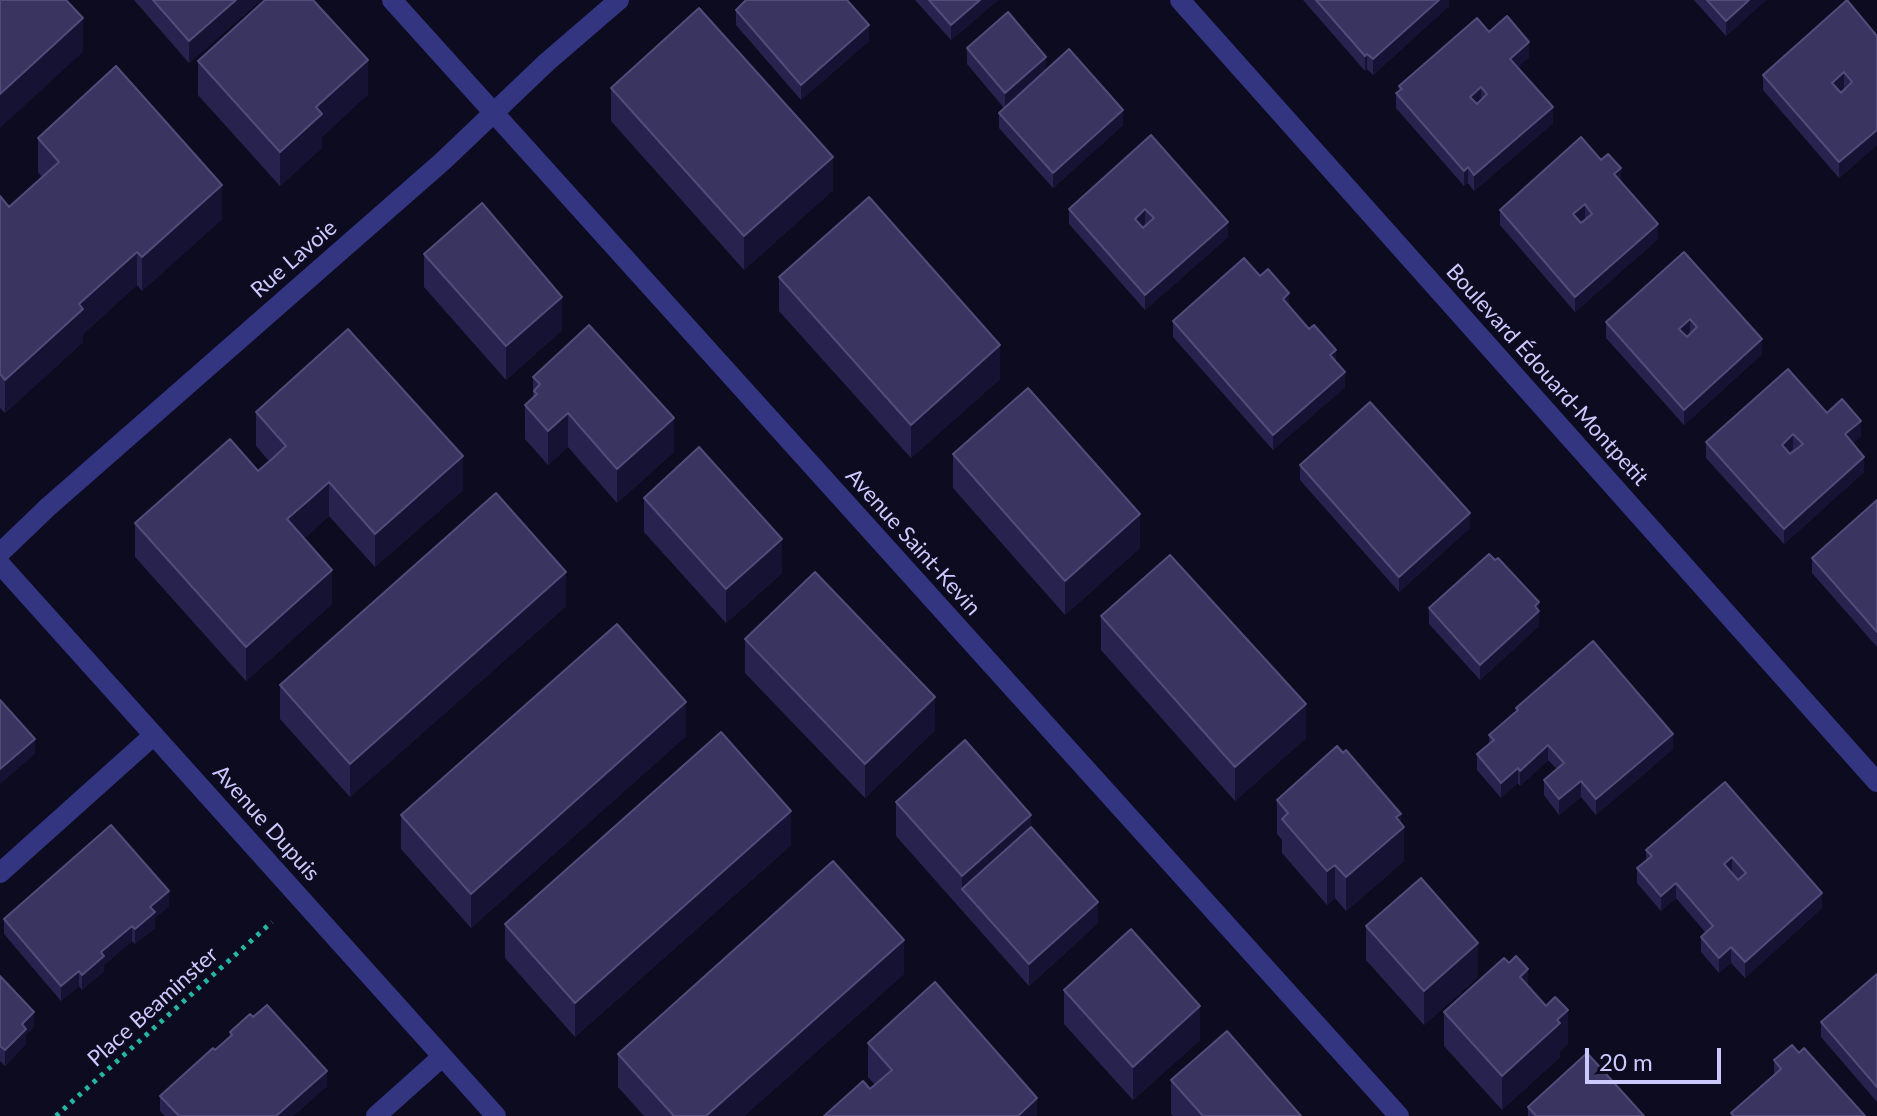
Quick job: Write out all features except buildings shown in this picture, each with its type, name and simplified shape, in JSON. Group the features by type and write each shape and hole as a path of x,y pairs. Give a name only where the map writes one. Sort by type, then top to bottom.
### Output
{"street":[{"name":"Avenue Saint-Kevin","path":"392,0 1399,1116"},
{"name":"Rue Lavoie","path":"0,553 619,0"},
{"name":"Boulevard Édouard-Montpetit","path":"1180,0 1877,782"},
{"name":"Avenue Dupuis","path":"0,564 496,1116"},
{"path":"0,873 154,735"},
{"path":"376,1116 442,1057"}],"path":[{"name":"Place Beaminster","path":"56,1116 272,922"}]}
